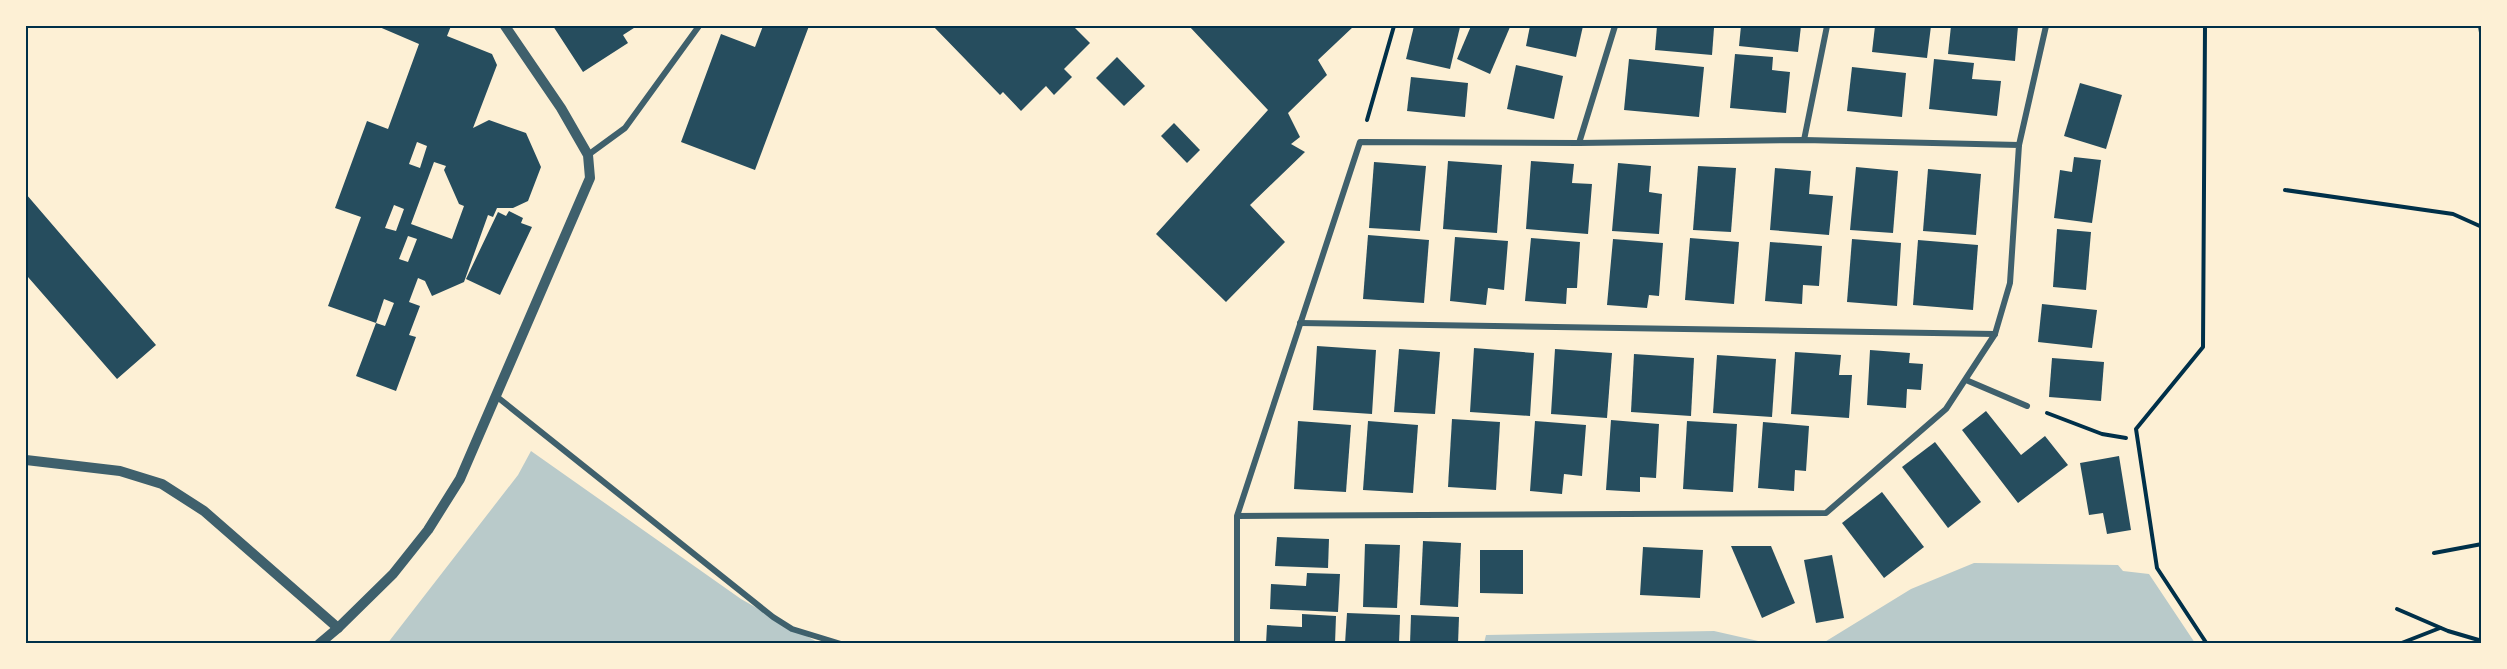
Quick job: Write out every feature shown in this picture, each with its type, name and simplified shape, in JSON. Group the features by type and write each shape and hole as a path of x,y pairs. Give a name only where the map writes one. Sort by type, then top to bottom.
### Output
{"street":[{"path":"319,644 393,574 428,530 460,479 590,178 588,155 561,108 505,26"},
{"path":"588,155 625,128 699,26"},
{"path":"1580,143 1615,26"},
{"path":"1804,140 1827,26"},
{"path":"1237,516 1826,513 1946,409 1995,334 2010,282 2019,145 2046,26"},
{"path":"1237,644 1237,516 1360,142 1580,143 1804,140 2019,145"},
{"path":"1300,323 1995,334"},
{"path":"1966,380 2027,406"},
{"path":"496,396 773,617 792,629 841,644"},
{"path":"26,460 120,471 162,484 204,511 338,628"}],"path":[{"path":"1360,142 1394,26"},
{"path":"2205,26 2203,347 2136,429 2157,568 2206,644"},
{"path":"2480,26 2481,39"},
{"path":"2285,190 2453,214 2481,227"},
{"path":"2027,406 2102,434 2126,438"},
{"path":"2434,552 2481,544"},
{"path":"2397,609 2481,641"},
{"path":"2399,644 2441,627"}],"shaded area":[{"path":"531,451 741,599 819,643 387,644 518,475"},
{"path":"1974,563 2118,565 2123,571 2149,574 2195,643 1823,643 1911,589"},
{"path":"1714,631 1767,643 1484,643 1486,635"}],"building":[{"path":"377,26 451,26 447,36 492,54 497,65 473,128 489,120 526,133 541,167 528,201 513,208 497,208 493,217 488,215 464,282 432,296 425,281 418,278 409,302 420,306 409,335 416,337 396,391 356,376 376,323 328,306 361,217 335,208 367,121 388,129 419,44","holes":["417,142 427,146 420,168 409,164","434,162 446,166 444,170 459,204 464,206 452,239 411,224","394,205 404,209 396,231 385,228","408,236 417,239 408,262 399,259","384,299 394,303 385,326 376,323"]},
{"path":"553,26 637,26 623,35 628,43 583,72"},
{"path":"763,26 809,26 755,170 681,142 721,34 755,47"},
{"path":"933,26 1073,26 1090,43 1064,69 1072,77 1054,95 1046,86 1021,111 1003,92 1000,95"},
{"path":"1189,26 1354,26 1318,60 1327,75 1288,113 1300,137 1291,144 1305,152 1250,205 1285,242 1226,302 1156,234 1268,110"},
{"path":"1414,26 1460,27 1450,69 1406,59"},
{"path":"1471,26 1510,27 1490,74 1457,59"},
{"path":"1530,26 1583,26 1576,57 1526,46"},
{"path":"1657,26 1714,28 1712,55 1655,50"},
{"path":"1741,26 1801,26 1798,52 1739,46"},
{"path":"1875,26 1931,26 1927,58 1872,52"},
{"path":"1951,26 2018,26 2015,61 1948,54"},
{"path":"1735,54 1773,57 1772,70 1790,72 1786,113 1730,108"},
{"path":"1117,57 1145,86 1124,106 1096,78"},
{"path":"1629,59 1704,67 1699,117 1624,110"},
{"path":"1934,59 1974,63 1972,79 2001,81 1997,116 1929,109"},
{"path":"1516,65 1563,76 1554,119 1507,109"},
{"path":"1852,67 1906,73 1902,117 1847,111"},
{"path":"1411,77 1468,83 1465,117 1407,111"},
{"path":"2080,83 2122,95 2106,149 2064,136"},
{"path":"1174,123 1200,150 1187,163 1161,136"},
{"path":"2074,157 2101,160 2092,223 2054,218 2060,170 2072,172"},
{"path":"1448,161 1502,165 1497,233 1443,229"},
{"path":"1531,161 1574,164 1572,183 1592,184 1588,234 1526,229"},
{"path":"1374,162 1426,166 1420,231 1369,228"},
{"path":"1618,163 1651,166 1649,192 1662,194 1659,234 1612,231"},
{"path":"1698,166 1736,168 1731,232 1693,230"},
{"path":"1856,167 1898,171 1893,233 1850,230"},
{"path":"1775,168 1811,171 1809,194 1833,196 1829,235 1770,230"},
{"path":"1928,169 1981,174 1976,235 1923,231"},
{"path":"26,194 156,345 117,379 28,277 26,280"},
{"path":"509,211 523,218 521,223 532,227 500,295 466,279 498,212 506,216"},
{"path":"2057,229 2091,232 2086,290 2053,287"},
{"path":"1368,235 1429,240 1424,303 1363,299"},
{"path":"1455,237 1508,241 1504,290 1488,288 1486,305 1450,301"},
{"path":"1531,238 1580,242 1577,288 1567,288 1566,304 1525,301"},
{"path":"1690,238 1739,242 1734,304 1685,300"},
{"path":"1613,239 1663,243 1659,296 1649,295 1647,308 1607,305"},
{"path":"1852,239 1901,243 1897,306 1847,302"},
{"path":"1918,240 1978,245 1973,310 1913,305"},
{"path":"1770,242 1822,246 1819,286 1803,285 1802,304 1765,301"},
{"path":"2042,304 2097,310 2092,348 2038,342"},
{"path":"1317,346 1376,350 1372,414 1313,410"},
{"path":"1474,348 1534,353 1530,416 1470,412"},
{"path":"1399,349 1440,352 1435,414 1394,412"},
{"path":"1555,349 1612,353 1607,418 1551,414"},
{"path":"1870,350 1910,353 1909,363 1923,364 1921,390 1907,389 1906,408 1867,405"},
{"path":"1795,352 1841,355 1839,375 1852,375 1849,418 1791,414"},
{"path":"1634,354 1694,358 1691,416 1631,412"},
{"path":"1717,355 1776,359 1772,417 1713,413"},
{"path":"2052,358 2104,362 2101,401 2049,397"},
{"path":"1986,411 2021,455 2045,436 2068,465 2018,503 1962,430"},
{"path":"1452,419 1500,422 1496,490 1448,487"},
{"path":"1611,420 1659,424 1656,478 1640,477 1640,492 1606,490"},
{"path":"1298,421 1351,425 1346,492 1294,489"},
{"path":"1368,421 1418,425 1413,493 1363,490"},
{"path":"1535,421 1586,425 1582,476 1564,474 1562,494 1530,491"},
{"path":"1687,421 1737,424 1733,492 1683,489"},
{"path":"1763,422 1809,426 1806,471 1795,470 1794,491 1758,488"},
{"path":"1935,442 1981,502 1948,528 1902,467"},
{"path":"2119,456 2131,530 2107,534 2103,513 2089,515 2080,463"},
{"path":"1882,492 1924,547 1884,578 1842,523"},
{"path":"1277,537 1329,539 1328,568 1275,566"},
{"path":"1423,541 1461,543 1458,607 1420,605"},
{"path":"1365,544 1400,545 1397,608 1363,607"},
{"path":"1731,546 1771,546 1795,603 1762,618"},
{"path":"1643,547 1703,550 1700,598 1640,595"},
{"path":"1480,550 1523,550 1523,594 1480,593"},
{"path":"1832,555 1844,618 1816,623 1804,560"},
{"path":"1307,573 1340,574 1338,612 1270,609 1271,584 1306,586"},
{"path":"1347,613 1400,615 1399,644 1345,644"},
{"path":"1302,614 1336,616 1335,644 1266,644 1267,625 1302,627"},
{"path":"1411,615 1459,617 1458,644 1410,644"}]}
